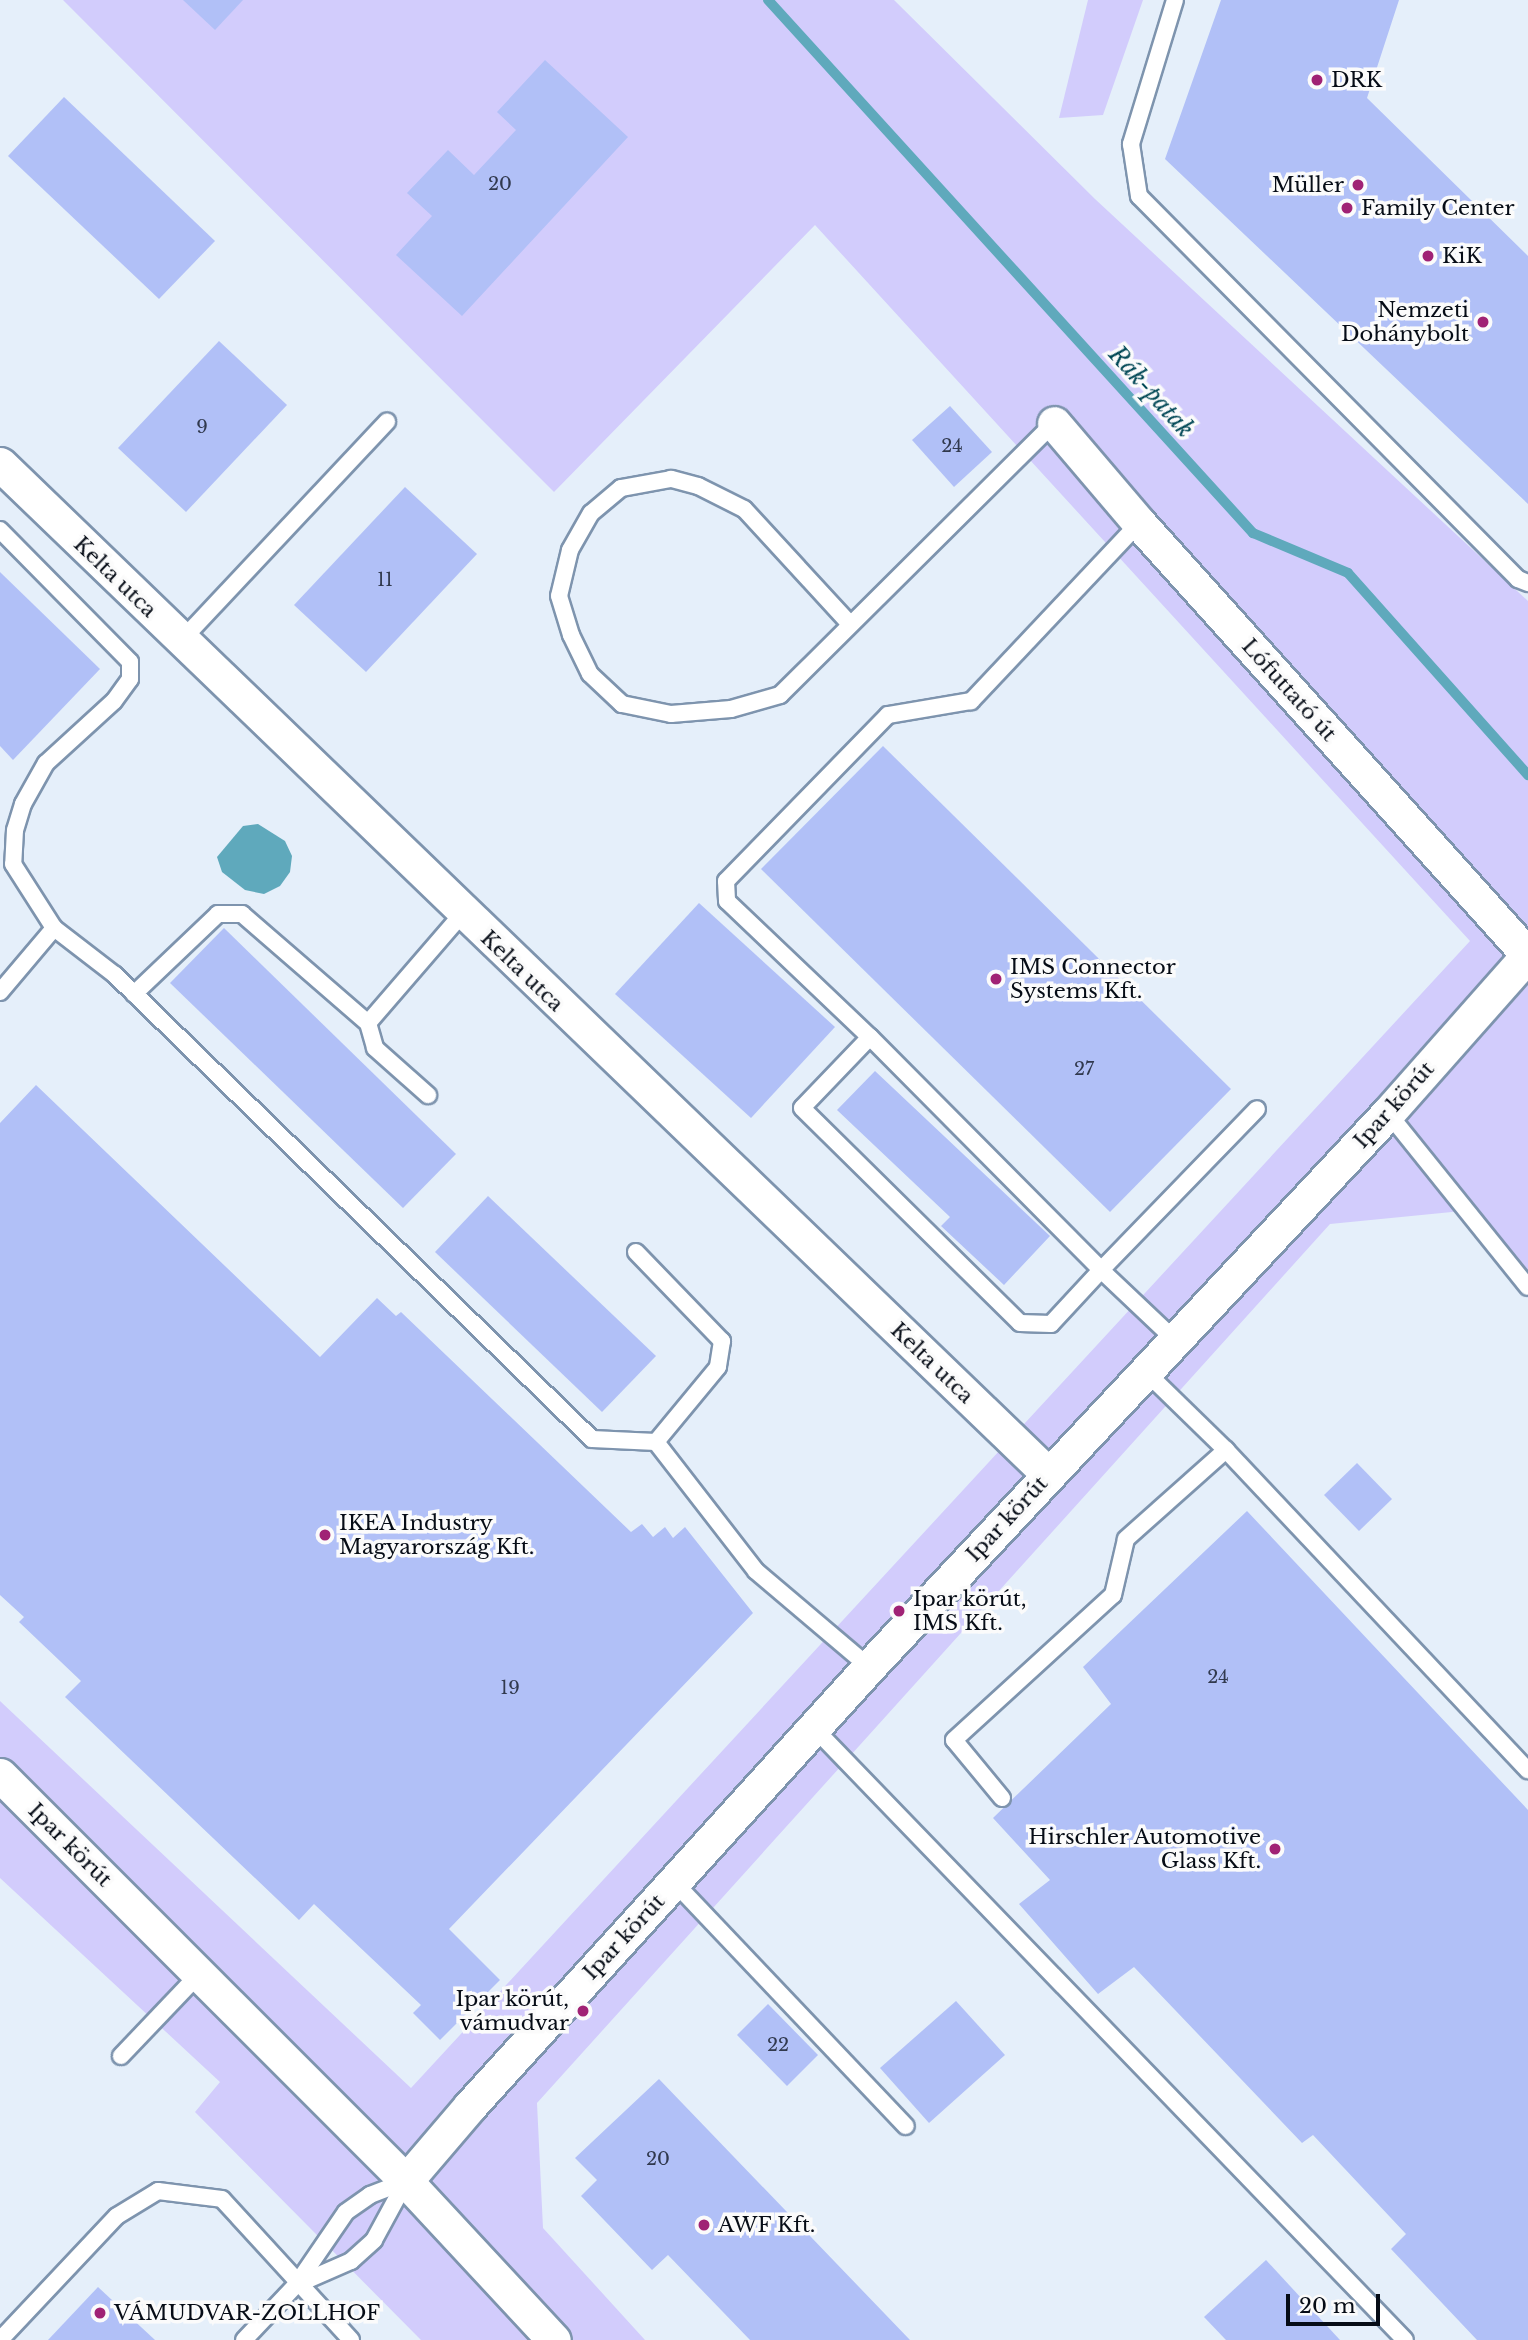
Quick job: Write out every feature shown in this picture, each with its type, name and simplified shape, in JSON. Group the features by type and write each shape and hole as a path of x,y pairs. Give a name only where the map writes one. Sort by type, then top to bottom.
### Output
{"street":[{"name":"Lófuttató út","path":"1054,423 1139,523 1528,955"},
{"name":"Kelta utca","path":"0,464 462,914 1048,1474"},
{"name":"Ipar körút","path":"407,2181 470,2105 675,1884 869,1667 1388,1113 1528,955"},
{"name":"Ipar körút","path":"0,1775 407,2181 554,2340"}],"lane":[{"path":"1175,0 1131,144 1139,197 1518,579 1528,583"},
{"path":"181,641 387,422"},
{"path":"849,623 744,509 698,486 671,480 621,488 591,513 570,550 559,596 571,635 590,674 622,704 671,714 731,709 780,695 849,623 1054,423"},
{"path":"1139,523 971,701 888,715 726,881 727,901 870,1037 1101,1270 1174,1339"},
{"path":"0,530 130,662 130,679 114,701 46,763 23,804 15,830 13,864 54,928 134,994 592,1439 656,1442 756,1571 869,1667"},
{"path":"134,994 218,914 242,914 368,1023 375,1048 428,1095"},
{"path":"368,1023 462,914"},
{"path":"0,992 54,928"},
{"path":"870,1037 802,1108 1020,1323 1051,1324 1257,1109"},
{"path":"1388,1113 1528,1287"},
{"path":"636,1252 722,1341 718,1367 656,1442"},
{"path":"1145,1371 1226,1450 1528,1770"},
{"path":"1002,1798 954,1740 1113,1595 1126,1539 1226,1450"},
{"path":"815,1729 1405,2340"},
{"path":"675,1884 906,2126"},
{"path":"121,2056 199,1974"},
{"path":"296,2285 351,2261 374,2240 407,2181"},
{"path":"244,2340 296,2285 346,2212 370,2195 407,2181"},
{"path":"0,2340 117,2216 158,2191 222,2199 296,2285 351,2340"}],"shaded area":[{"path":"63,0 894,0 1095,199 1528,601 1528,1298 1462,1211 1330,1224 537,2103 543,2228 645,2340 421,2340 195,2112 220,2082 0,1878 0,1701 411,2088 1470,941 815,225 554,492"},
{"path":"1088,0 1143,0 1103,115 1059,118"}],"water":[{"path":"258,824 285,841 292,856 290,872 280,886 264,894 245,890 222,872 217,857 243,826"}],"building":[{"path":"183,0 243,0 215,30"},
{"name":"Family Center","path":"1221,0 1399,0 1367,98 1528,256 1528,504 1165,159"},
{"path":"545,60 628,137 462,316 396,255 432,216 407,193 448,150 474,175 516,130 497,112"},
{"path":"64,97 215,241 159,299 8,156"},
{"path":"219,341 287,405 186,512 118,448"},
{"path":"950,406 992,452 954,487 912,440"},
{"path":"405,487 477,554 366,672 294,605"},
{"path":"0,572 100,669 13,760 0,746"},
{"name":"IMS Connector Systems Kft.","path":"883,746 1231,1089 1110,1212 761,869"},
{"path":"699,903 835,1027 751,1118 615,994"},
{"path":"224,928 456,1154 403,1208 170,983"},
{"path":"875,1071 1050,1236 1004,1285 941,1226 950,1217 837,1110"},
{"name":"IKEA Industry Magyarország Kft.","path":"36,1085 320,1357 377,1298 396,1316 401,1312 631,1532 642,1524 653,1537 665,1527 673,1538 685,1527 753,1613 449,1929 500,1980 440,2040 413,2013 421,2005 314,1904 299,1920 65,1697 81,1681 19,1622 24,1617 0,1595 0,1123"},
{"path":"488,1196 656,1356 602,1412 435,1252"},
{"path":"1357,1463 1392,1499 1359,1531 1324,1495"},
{"name":"Hirschler Automotive Glass Kft.","path":"1247,1511 1528,1810 1528,2340 1477,2340 1391,2249 1406,2234 1313,2135 1302,2143 1134,1967 1098,1994 1019,1904 1050,1880 993,1818 1111,1704 1083,1667"},
{"path":"956,2001 1005,2055 929,2123 880,2068"},
{"path":"768,2004 818,2055 787,2086 737,2035"},
{"name":"AWF Kft.","path":"659,2079 910,2340 750,2340 668,2255 652,2270 581,2196 597,2180 575,2158"},
{"path":"1266,2260 1340,2340 1226,2340 1204,2317"},
{"name":"VÁMUDVAR-ZOLLHOF","path":"98,2287 155,2340 48,2340"}],"waterway":[{"name":"Rák-patak","path":"768,0 1253,533 1348,573 1528,775"}],"place":[{"name":"DRK","path":"1317,80"},
{"name":"Müller","path":"1358,185"},
{"name":"Family Center","path":"1347,208"},
{"name":"KiK","path":"1428,256"},
{"name":"Nemzeti Dohánybolt","path":"1483,322"},
{"name":"IMS Connector Systems Kft.","path":"996,979"},
{"name":"IKEA Industry Magyarország Kft.","path":"325,1535"},
{"name":"Ipar körút, IMS Kft.","path":"899,1611"},
{"name":"Hirschler Automotive Glass Kft.","path":"1275,1849"},
{"name":"Ipar körút, vámudvar","path":"583,2011"},
{"name":"AWF Kft.","path":"704,2225"},
{"name":"VÁMUDVAR-ZOLLHOF","path":"100,2313"}]}
